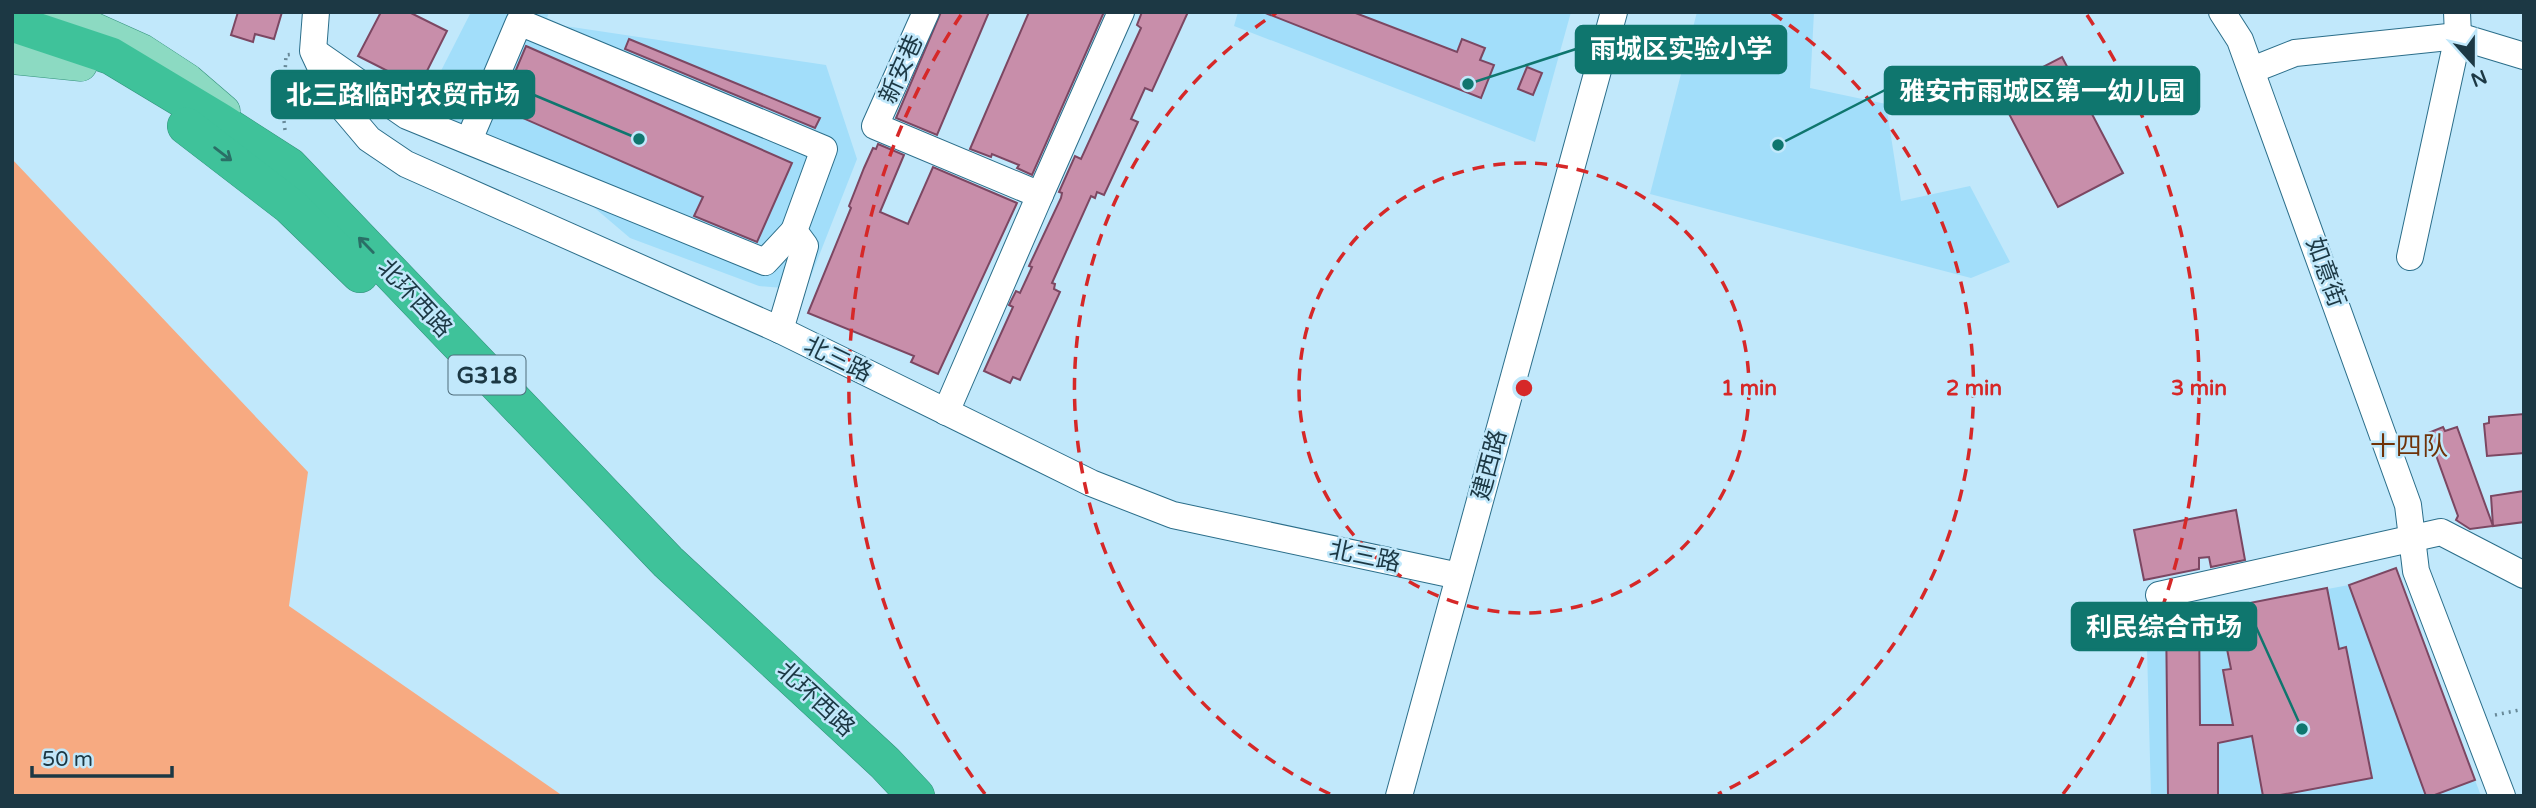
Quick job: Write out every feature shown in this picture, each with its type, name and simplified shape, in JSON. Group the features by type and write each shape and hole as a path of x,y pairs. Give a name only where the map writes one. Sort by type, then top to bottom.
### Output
{"highway":[{"name":"北环西路","path":"12,23 111,56 289,166 668,562 885,763 916,796"},
{"name":"北环西路","path":"12,43 81,65 170,114 290,206 348,261 508,431 653,579 876,778 892,796"}],"main road":[{"path":"57,12 142,50 188,80 289,166"},
{"path":"12,58 81,65"}],"street":[{"name":"北三路","path":"316,12 313,51 336,100 369,139 406,164 780,330 1091,483 1173,515 1459,576"},
{"name":"新安巷","path":"926,12 875,126 1040,195"},
{"path":"946,412 1121,12"},
{"name":"建西路","path":"1399,796 1614,12"},
{"name":"如意街","path":"2221,12 2240,40 2252,70 2408,505 2416,571 2502,796"},
{"path":"313,51 407,116 765,261 794,231 824,149 519,22 469,140"},
{"path":"2252,70 2295,52 2457,24 2524,56"},
{"path":"2410,257 2457,24"},
{"path":"780,330 805,246 794,231"},
{"path":"2159,596 2441,532 2524,575"}],"path":[{"path":"289,166 284,112 286,55 313,51"},
{"path":"2474,719 2524,709"}],"shaded area":[{"path":"471,12 549,12 547,18 565,26 826,65 857,159 804,294 783,288 759,286 630,238 583,198 462,154 395,123 421,110"},
{"path":"1238,12 1571,12 1535,142 1234,26"},
{"path":"1697,12 1814,12 1810,88 1886,104 1901,201 1970,186 2010,262 1971,278 1650,194"},
{"path":"12,159 308,472 289,606 563,796 12,796"},
{"path":"2396,568 2481,796 2151,796 2146,613 2219,609 2349,585"}],"building":[{"path":"238,12 282,12 274,39 255,34 253,42 231,35"},
{"path":"381,12 409,12 447,31 419,87 358,56"},
{"path":"941,12 989,12 937,135 896,118"},
{"path":"1029,12 1104,12 1032,175 1017,168 1019,165 970,149"},
{"path":"1142,12 1188,12 1152,91 1145,88 1131,119 1138,122 1104,195 1097,192 1095,198 1091,196 1052,283 1055,284 1054,289 1060,292 1020,380 1013,377 1010,383 984,371 1013,307 1009,305 1016,291 1020,293 1032,267 1029,266 1061,198 1062,193 1059,192 1075,156 1081,159 1141,28 1137,25"},
{"path":"1263,12 1353,12 1457,52 1462,39 1485,48 1480,60 1494,65 1481,98"},
{"path":"629,39 820,118 815,128 625,49"},
{"path":"526,46 792,163 757,242 694,216 703,197 500,108"},
{"path":"2062,57 2123,173 2058,207 1997,91"},
{"path":"1527,67 1542,73 1533,95 1518,89"},
{"path":"878,144 904,155 880,212 908,224 933,167 1017,203 938,374 911,362 914,356 808,313 851,208 849,206 864,168 873,148 876,149"},
{"path":"2524,414 2524,453 2487,456 2484,424 2489,423 2489,417"},
{"path":"2443,427 2445,431 2457,427 2493,526 2470,529 2456,520 2458,516 2428,433"},
{"path":"2524,491 2524,522 2493,526 2491,496"},
{"path":"2236,510 2245,560 2211,567 2209,557 2199,558 2199,569 2144,580 2134,530"},
{"path":"2396,568 2475,780 2432,796 2426,796 2349,585"},
{"path":"2327,588 2339,649 2346,647 2372,778 2263,796 2252,736 2218,743 2218,796 2168,796 2166,612 2199,612 2200,725 2233,725 2223,670 2231,669 2219,609"}],"place":[{"name":"雨城区实验小学","path":"1468,84"},
{"name":"北三路临时农贸市场","path":"639,139"},
{"name":"雅安市雨城区第一幼儿园","path":"1778,145"},
{"name":"利民综合市场","path":"2302,729"}],"district":[{"name":"十四队","path":"2409,446"}]}
